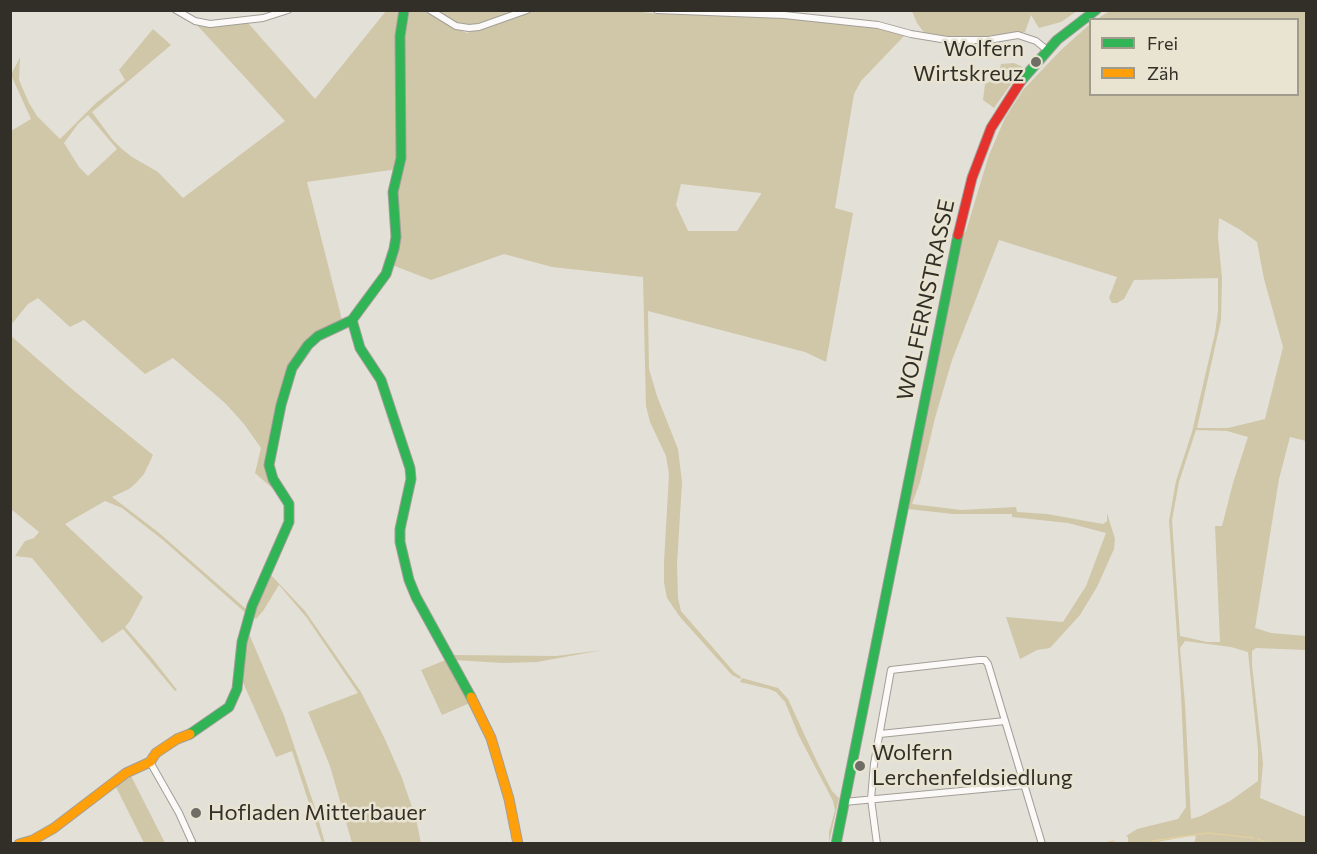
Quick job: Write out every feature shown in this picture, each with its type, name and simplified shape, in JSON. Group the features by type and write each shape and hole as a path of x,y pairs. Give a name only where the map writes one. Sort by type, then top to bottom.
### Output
{"street":[{"path":"176,10 195,21 210,24 263,18 288,10"},
{"path":"19,843 44,834 126,773 150,762 156,753 212,721 229,707 237,689 242,642 252,606 289,522 289,504 273,479 269,465 281,405 292,368 308,345 318,336 352,320 386,274 394,249 396,237 393,192 401,158 400,36 404,10"},
{"path":"430,10 456,26 468,28 478,27 528,10"},
{"path":"657,10 795,16 878,25 947,40 988,40 1018,35 1036,41 1047,50"},
{"name":"WOLFERNSTRASSE","path":"836,843 955,248 972,178 981,151 999,114 1019,83 1047,50 1096,10"},
{"path":"352,320 360,348 381,380 410,468 411,478 400,521 400,542 404,563 416,597 464,683 491,738 509,799 518,843"},
{"path":"877,843 871,799 874,764 891,670 985,660 1042,843"},
{"path":"880,734 1005,721"},
{"path":"150,762 193,843"},
{"path":"844,802 1024,785"}],"shaded area":[{"path":"623,10 659,14 754,16 824,21 888,30 905,35 861,81 854,94 835,208 853,213 826,362 805,352 648,311 649,369 678,449 682,482 677,565 678,598 681,611 734,672 741,677 740,679 732,675 680,617 667,598 664,562 669,474 666,456 650,422 646,406 643,277 552,267 504,254 431,280 392,265 398,182 401,53 407,11 425,11 467,33 533,11","holes":["681,184 761,193 737,231 688,231 676,205"]},
{"path":"1111,10 1306,11 1306,441 1290,437 1279,479 1255,628 1271,633 1306,636 1306,650 1256,648 1252,651 1252,665 1263,763 1260,798 1306,817 1306,843 1194,843 1196,837 1194,835 1152,843 1128,844 1126,836 1137,829 1178,819 1186,807 1169,521 1176,481 1192,432 1215,333 1218,278 1134,280 1124,299 1112,303 1109,298 1117,277 999,240 952,360 920,482 912,504 961,510 1016,507 1017,512 1047,514 1103,524 1107,521 1107,513 1115,539 1114,549 1097,587 1080,615 1050,648 1037,650 1020,659 1006,617 1063,622 1086,586 1106,533 1068,523 1012,517 1012,514 953,514 908,509 963,234 966,231 989,155 1005,118 1023,90 1089,25 1089,96 1299,96 1299,18 1099,18","holes":["1219,218 1257,242 1264,279 1283,347 1265,419 1228,428 1197,428 1221,320 1222,278 1218,237","1196,430 1227,431 1248,437 1222,526 1215,526 1220,642 1207,642 1180,636 1172,520 1179,482","1185,641 1231,647 1248,652 1258,749 1258,781 1230,801 1191,819 1180,648"]},
{"path":"386,11 402,11 398,169 307,182 342,320 292,362 268,455 280,495 255,473 261,448 244,424 226,404 173,358 145,374 84,320 70,327 38,298 28,304 11,325 11,131 31,119 11,75 20,57 19,80 29,103 37,116 60,139 96,103 125,80 119,70 153,29 171,45 92,112 122,149 158,172 183,198 285,121 197,25 248,23 315,99","holes":["88,115 117,149 88,176 79,167 64,143"]},
{"path":"433,11 518,11 469,26 461,25"},
{"path":"912,11 1077,11 1061,22 1039,28 1031,15 1025,32 968,38 926,35"},
{"path":"1014,63 1023,67 994,108 983,100 985,84 998,78 1001,64"},
{"path":"10,335 153,455 144,474 136,483 112,497 158,532 246,609 250,609 248,615 163,540 122,508 105,501 65,524 143,597 125,627 177,690 175,691 123,629 102,643 32,558 15,556 25,541 34,538 39,532 11,509"},
{"path":"269,573 305,611 361,692 402,778 416,819 421,843 352,843 330,766 308,712 358,693 307,618 279,585 256,619 251,614"},
{"path":"247,629 284,716 325,843 322,843 292,751 276,757 241,678"},
{"path":"603,650 537,662 503,663 454,660 452,655 556,656"},
{"path":"448,659 472,702 442,715 421,670"},
{"path":"742,678 778,688 788,699 817,762 832,791 839,798 829,843 829,832 835,810 833,801 799,736 785,702 776,692 740,682"},
{"path":"130,774 165,843 144,843 115,785"}],"waterway":[{"path":"1152,841 1208,833 1254,838"},
{"path":"1258,839 1269,844"},
{"path":"1100,844 1114,841"}],"traffic: fast":[{"path":"404,10 400,36 401,158 393,192 396,237 394,249 386,274 352,320 360,348 381,380 410,468 411,479 400,529 400,542 409,580 471,697"},
{"path":"1021,81 1057,40 1096,10"},
{"path":"836,844 958,235"},
{"path":"190,734 229,707 237,689 242,642 252,606 289,522 289,504 273,479 269,465 281,405 292,368 308,345 318,336 352,320"}],"traffic: slow":[{"path":"471,697 491,738 509,799 518,844"},
{"path":"19,844 33,840 54,828 126,773 150,762 156,753 177,739 190,734"}],"traffic: jam":[{"path":"958,235 972,178 991,128 1021,81"}],"place":[{"name":"Wolfern Wirtskreuz","path":"1036,62"},
{"name":"Wolfern Lerchenfeldsiedlung","path":"860,766"},
{"name":"Hofladen Mitterbauer","path":"196,813"}]}
